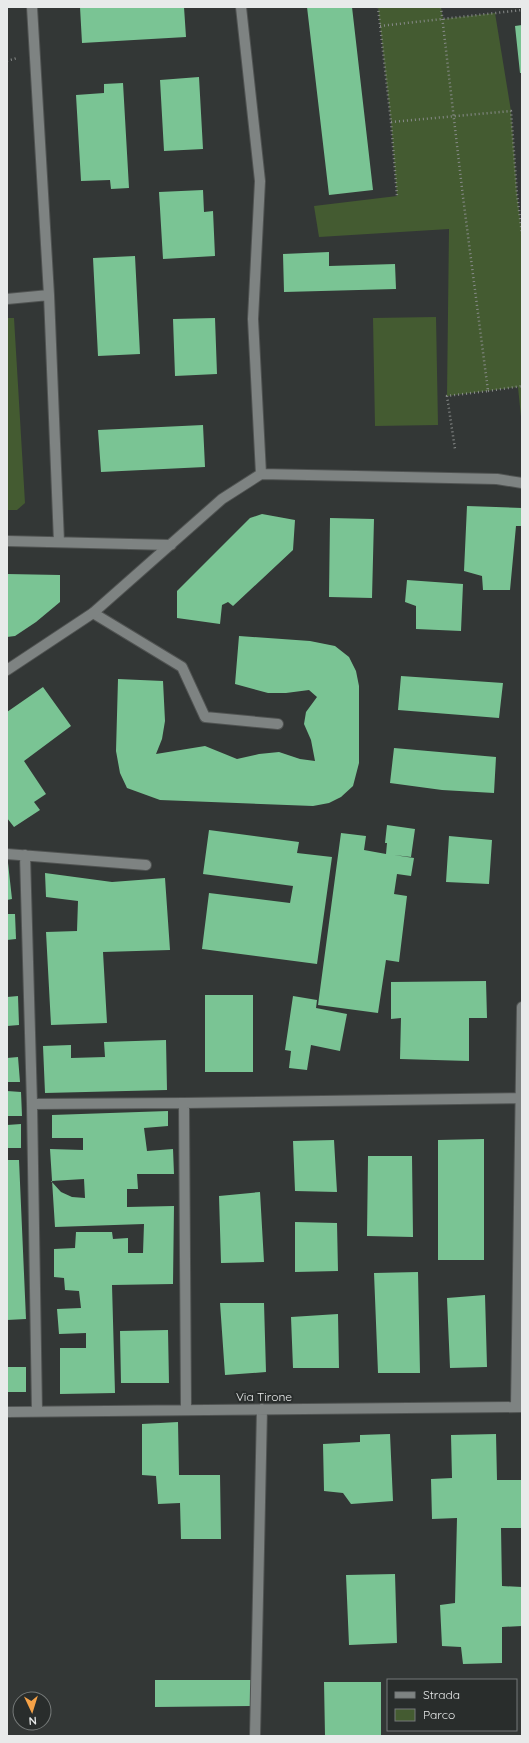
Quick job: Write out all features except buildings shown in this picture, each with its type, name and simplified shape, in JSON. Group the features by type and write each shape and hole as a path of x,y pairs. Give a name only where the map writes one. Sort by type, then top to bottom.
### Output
{"street":[{"path":"32,7 49,296 59,542"},
{"path":"240,7 260,181 252,319 261,474"},
{"path":"7,299 49,296"},
{"path":"7,670 93,613 222,499 261,474 489,479 522,483"},
{"path":"7,541 171,545"},
{"path":"93,613 182,667 205,717 278,724"},
{"path":"7,854 146,865"},
{"path":"25,855 32,1104 37,1411"},
{"path":"519,1407 520,1098 522,1007"},
{"path":"32,1104 520,1098"},
{"path":"184,1103 186,1409"},
{"name":"Via Tirone","path":"7,1412 186,1409 262,1410 519,1407"},
{"path":"256,1736 262,1410"}],"path":[{"path":"378,7 391,122 397,196"},
{"path":"441,7 475,302 488,391"},
{"path":"380,26 522,10"},
{"path":"391,122 511,111 517,194 522,234"},
{"path":"455,449 447,396 522,386"}],"green space":[{"path":"378,7 441,7 443,19 495,13 511,111 517,194 522,234 522,427 518,387 447,396 449,229 319,237 314,206 397,196 391,122"},
{"path":"436,317 438,425 375,426 373,318"},
{"path":"7,318 14,318 25,503 17,510 7,510"}]}
